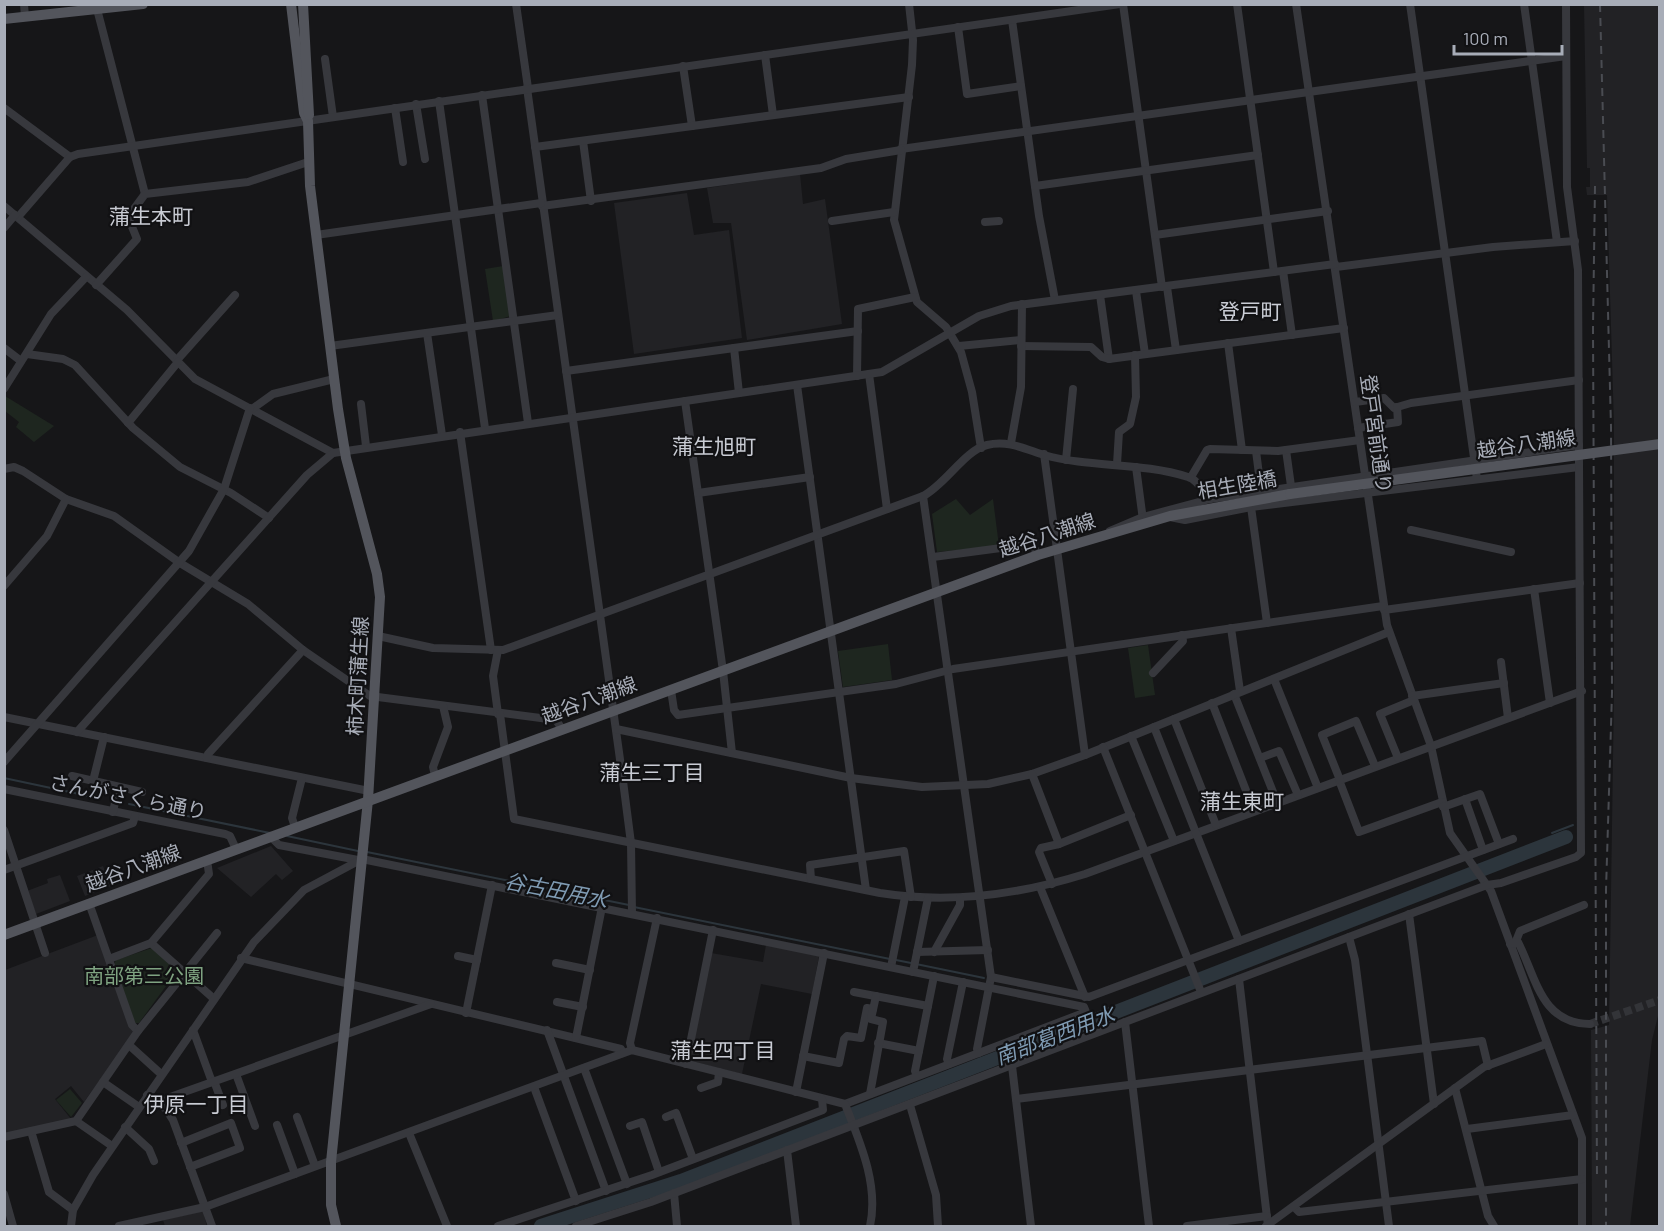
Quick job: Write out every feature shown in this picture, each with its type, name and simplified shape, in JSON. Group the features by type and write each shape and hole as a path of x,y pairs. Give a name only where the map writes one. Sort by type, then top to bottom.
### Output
{"main road":[{"path":"4,20 143,4"},
{"path":"291,4 304,112 308,126"},
{"name":"柿木町蒲生線","path":"303,4 308,65 308,162 334,379 345,450 379,586 375,698 368,796 331,1162 331,1205 336,1227"},
{"name":"越谷八潮線","path":"1291,490 1659,444"},
{"name":"相生陸橋","path":"1190,512 1291,490"},
{"name":"越谷八潮線","path":"4,935 295,827 368,796 435,776 1038,555 1143,520 1190,512"}],"street":[{"path":"24,4 26,17"},
{"path":"516,4 631,843 632,913"},
{"path":"909,4 912,34 909,97 894,212 917,302 950,332 958,346 972,392 981,448"},
{"path":"4,228 70,157 308,126 333,117 416,104 1122,4 1155,235 1176,350"},
{"path":"1237,4 1267,220 1292,334"},
{"name":"登戸宮前通り","path":"1296,4 1311,92 1389,632 1431,746 1442,805 1450,833 1491,891 1513,943"},
{"path":"1410,4 1477,479"},
{"path":"1524,4 1557,242"},
{"path":"576,1227 909,1105 1125,1022 1200,990 1239,979 1485,883 1501,883 1576,857 1583,846 1578,270 1567,187 1566,4"},
{"path":"97,9 145,194"},
{"path":"1012,20 1035,186 1055,300"},
{"path":"958,27 967,94 1021,86"},
{"path":"765,55 773,115"},
{"path":"316,235 456,216 497,208 591,201 821,168 846,159 901,149 1566,56"},
{"path":"325,59 333,117"},
{"path":"683,66 692,126"},
{"path":"482,95 528,423"},
{"path":"535,147 909,97"},
{"path":"439,101 485,428"},
{"path":"416,104 425,159"},
{"path":"4,108 70,157"},
{"path":"395,108 403,162"},
{"path":"583,141 591,201"},
{"path":"1035,186 1258,154"},
{"path":"96,285 137,239 128,217 145,194 248,182 308,162"},
{"path":"4,206 127,310 195,379 333,453"},
{"path":"1155,235 1328,211"},
{"path":"832,220 894,212"},
{"path":"985,222 999,221"},
{"path":"77,732 321,461 333,453 485,428 882,372 979,315 1022,304 1445,252 1575,241"},
{"path":"4,389 51,315 86,277"},
{"path":"1136,291 1145,354"},
{"path":"128,423 177,361 235,295"},
{"path":"1100,295 1109,359"},
{"path":"857,376 858,309 915,297"},
{"path":"1011,443 1021,387 1022,304"},
{"path":"330,346 558,315"},
{"path":"958,346 1021,343 1091,347 1102,357 1109,359 1344,328"},
{"path":"566,371 858,331"},
{"path":"427,333 442,435"},
{"path":"1228,343 1242,450"},
{"path":"4,348 24,358 63,358 75,364 128,423 180,467 224,489 269,518"},
{"path":"734,348 739,393"},
{"path":"1117,464 1119,432 1130,424 1136,397 1135,356"},
{"path":"869,374 887,509"},
{"path":"4,762 180,563 214,511 224,489 251,408 273,394 334,379"},
{"path":"1355,402 1384,398 1397,407 1579,380"},
{"path":"797,385 866,890"},
{"path":"1066,460 1073,389"},
{"path":"684,401 723,671 732,753"},
{"path":"361,404 366,446"},
{"path":"1358,428 1398,422 1397,407"},
{"path":"460,432 494,650 493,676 514,819 866,890 908,897 981,897 1052,884 1582,691"},
{"path":"1191,477 1207,450 1286,450 1360,440"},
{"path":"378,636 434,648 494,650 600,615 923,496 935,490 981,448 1011,443 1066,460 1117,464 1191,477 1210,499"},
{"path":"1136,467 1143,520 1210,499 1261,490 1291,490 1366,475 1579,445"},
{"path":"1286,450 1291,490"},
{"path":"1256,451 1261,490"},
{"path":"1044,454 1085,755"},
{"path":"1170,516 1185,520 1251,507 1579,466"},
{"path":"4,469 14,467 66,499 114,516 180,563 248,604 303,650 361,691 375,698 556,720 562,729"},
{"path":"698,493 810,477"},
{"path":"923,496 991,976 977,1049 979,1053"},
{"path":"4,586 47,536 66,499"},
{"path":"1251,507 1267,623"},
{"path":"1411,530 1511,552"},
{"path":"1462,541 1462,553"},
{"path":"933,557 1032,544 1038,555"},
{"path":"670,690 674,710 678,715 896,684 948,670 1070,651 1580,583"},
{"path":"1534,589 1550,704"},
{"path":"1231,628 1237,693 1277,802"},
{"path":"616,729 851,778 908,786 965,787 1032,774 1085,755 1389,632"},
{"path":"1153,673 1183,641 1182,635"},
{"path":"207,758 208,754 303,650"},
{"path":"1501,662 1508,718"},
{"path":"1274,679 1318,788"},
{"path":"1398,758 1380,714 1413,698 1503,683"},
{"path":"1212,703 1254,811"},
{"path":"435,776 433,767 448,727 443,706"},
{"path":"4,717 302,778 368,796"},
{"path":"1174,719 1216,825"},
{"path":"1375,766 1356,721 1322,735 1359,832 1480,794 1499,844"},
{"path":"1154,727 1239,941"},
{"path":"1131,736 1174,841"},
{"path":"93,781 104,737"},
{"path":"1104,747 1200,990"},
{"path":"1260,758 1280,751 1298,795"},
{"path":"1032,774 1059,844"},
{"path":"72,776 142,792"},
{"path":"295,827 292,818 302,778"},
{"path":"113,812 118,788"},
{"name":"さんがさくら通り","path":"4,789 225,834 232,840 236,849"},
{"path":"1465,800 1483,850"},
{"path":"1052,884 1040,852 1041,848 1059,844 1131,815"},
{"path":"4,870 133,823 135,816"},
{"path":"4,830 45,953"},
{"path":"241,958 547,1030 845,1105 1086,1012 1084,1007 657,918 279,845 270,836"},
{"path":"991,976 1085,997 1513,839"},
{"path":"811,879 810,865 904,851 908,897 891,967"},
{"path":"71,1227 74,1210 112,1146 241,958 304,890 360,859"},
{"path":"109,959 151,943 209,874 207,860"},
{"path":"466,1012 492,885"},
{"path":"1040,887 1085,997"},
{"path":"913,972 928,898"},
{"path":"934,952 960,905 960,898"},
{"path":"90,903 132,1025 138,1031"},
{"path":"1582,1227 1582,1138 1546,1044 1513,943 1520,931 1584,905"},
{"path":"576,1038 602,907"},
{"path":"1410,914 1434,1104"},
{"path":"119,1227 206,1207 627,1051 657,918"},
{"path":"686,1064 713,930"},
{"path":"4,1137 76,1121 183,971 217,933"},
{"path":"1349,937 1389,1226"},
{"path":"151,943 213,998"},
{"path":"1513,943 1549,1008 1574,1023 1590,1024"},
{"path":"917,952 988,950"},
{"path":"796,1092 824,953"},
{"path":"458,956 477,960"},
{"path":"556,963 590,970"},
{"path":"917,1076 919,1051 934,976"},
{"path":"1239,979 1267,1223"},
{"path":"949,1064 947,1059 963,982"},
{"path":"854,992 928,1006"},
{"path":"870,1094 883,1022 871,1019 876,996"},
{"path":"557,1002 583,1007"},
{"path":"160,1104 213,1082 431,1004"},
{"path":"803,1056 839,1063 844,1039 847,1036 861,1038 867,1008 873,1009"},
{"path":"1125,1022 1149,1227"},
{"path":"193,1030 223,1105"},
{"path":"547,1030 606,1191"},
{"path":"1016,1098 1482,1041 1488,1066"},
{"path":"878,1043 919,1051"},
{"path":"1187,1227 1267,1223 1294,1207 1488,1066 1546,1044"},
{"path":"129,1045 161,1074"},
{"path":"1012,1066 1031,1227"},
{"path":"584,1068 627,1184"},
{"path":"701,1088 718,1082 719,1072"},
{"path":"236,1074 255,1126"},
{"path":"103,1082 139,1107"},
{"path":"534,1087 576,1201"},
{"path":"1455,1088 1488,1216 1494,1227"},
{"path":"147,1095 160,1104 173,1120 212,1227"},
{"path":"498,1227 627,1184 823,1110 822,1099"},
{"path":"845,1105 868,1172 874,1216 870,1227"},
{"path":"909,1105 936,1195 938,1227"},
{"path":"666,1117 676,1113 693,1159"},
{"path":"1467,1129 1573,1115"},
{"path":"297,1117 315,1167"},
{"path":"76,1121 112,1146"},
{"path":"630,1126 642,1122 659,1172"},
{"path":"181,1143 231,1123 240,1148 190,1167"},
{"path":"277,1125 295,1174"},
{"path":"125,1127 149,1149 154,1161"},
{"path":"32,1131 49,1192 74,1210"},
{"path":"409,1133 447,1227"},
{"path":"787,1150 796,1227"},
{"path":"1294,1207 1299,1212 1582,1179"},
{"path":"674,1193 677,1227"},
{"path":"4,1194 12,1222"}],"shaded area":[{"path":"1584,5 1660,5 1660,1008 1652,1040 1630,1226 1592,1226 1591,1030 1609,1025 1614,693 1614,425 1607,195 1587,195 1586,187 1590,187 1590,168 1587,168"},
{"path":"800,174 803,204 825,199 842,324 747,340 731,223 713,223 707,188"},
{"path":"687,193 694,235 729,230 742,338 634,354 614,203"},
{"path":"271,846 293,871 282,880 276,874 251,897 217,868"},
{"path":"103,866 111,886 85,896 77,876"},
{"path":"60,875 70,901 36,914 27,891 48,883 47,879"},
{"path":"98,935 135,1031 84,1102 71,1086 55,1099 71,1119 5,1134 5,970"},
{"path":"766,945 819,956 812,994 761,984 742,1074 691,1061 689,1056 711,953 763,962"},
{"path":"203,1211 207,1226 165,1226 163,1220"}],"green space":[{"path":"503,266 511,316 493,321 485,269"},
{"path":"5,396 54,426 34,442 16,427 19,422 5,411"},
{"path":"956,499 970,515 993,499 999,546 937,552 932,514"},
{"path":"888,644 892,680 843,687 838,651"},
{"path":"1148,645 1155,695 1135,698 1128,648"},
{"name":"南部第三公園","path":"152,948 177,971 139,1023 135,1023 114,964 116,960"},
{"path":"70,1089 82,1103 71,1117 56,1100"}],"waterway":[{"name":"谷古田用水","path":"4,778 98,798"},
{"name":"谷古田用水","path":"129,804 270,833"},
{"name":"谷古田用水","path":"1552,833 1573,825"},
{"name":"谷古田用水","path":"287,836 358,851"},
{"name":"南部葛西用水","path":"541,1226 681,1181 1566,837"},
{"name":"谷古田用水","path":"367,852 629,905"},
{"name":"谷古田用水","path":"634,907 890,959"},
{"name":"谷古田用水","path":"896,960 911,963"},
{"name":"谷古田用水","path":"916,964 984,978"}],"tunnel":[{"path":"1590,1024 1660,1000"}],"railway":[{"path":"1600,4 1611,427 1612,693 1606,890 1606,1226"},
{"path":"1595,186 1593,328 1597,1179"}],"district":[{"name":"蒲生本町","path":"151,217"},
{"name":"登戸町","path":"1250,312"},
{"name":"蒲生旭町","path":"714,447"},
{"name":"蒲生三丁目","path":"652,773"},
{"name":"蒲生東町","path":"1242,802"},
{"name":"蒲生四丁目","path":"723,1051"},
{"name":"伊原一丁目","path":"196,1105"}]}
